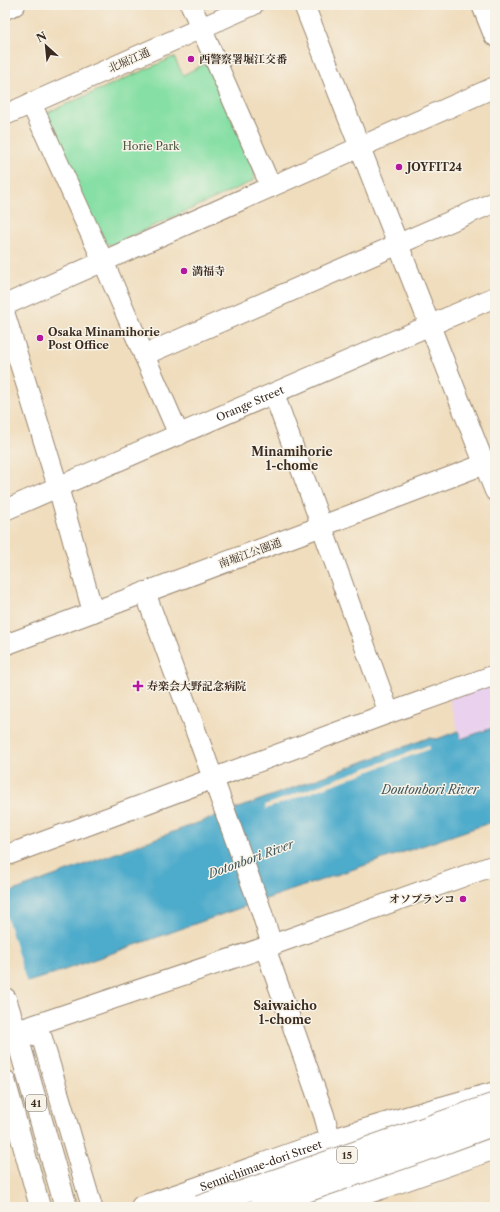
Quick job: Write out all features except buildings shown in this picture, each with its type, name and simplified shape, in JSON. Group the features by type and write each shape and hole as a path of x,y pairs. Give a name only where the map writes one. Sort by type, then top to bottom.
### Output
{"main road":[{"path":"483,5 495,35"},
{"name":"41","path":"5,999 8,1036 66,1207"},
{"name":"Sennichimae-dori Street","path":"142,1207 331,1141 495,1093"},
{"name":"15","path":"199,1207 495,1104"},
{"name":"15","path":"260,1207 495,1124"},
{"path":"321,1207 345,1203 381,1188 495,1148"}],"street":[{"path":"5,9 15,5"},
{"path":"192,5 271,187"},
{"name":"北堀江通","path":"5,115 253,5"},
{"path":"304,5 361,148 397,244 430,325 490,462 495,491"},
{"path":"5,305 495,88"},
{"path":"31,103 103,261 179,435"},
{"path":"144,355 495,202"},
{"name":"Orange Street","path":"5,510 495,297"},
{"path":"5,315 58,487 93,612"},
{"path":"274,394 389,713"},
{"name":"南堀江公園通","path":"5,645 490,462"},
{"path":"144,592 260,908 272,945 268,953 324,1115 345,1203"},
{"path":"5,856 495,675"},
{"path":"8,1036 272,945 495,865"},
{"path":"8,1036 42,1038 92,1207"},
{"path":"5,1080 40,1207"}],"shaded area":[{"path":"495,683 495,727 461,739 449,699"}],"green space":[{"name":"Horie Park","path":"174,57 183,75 207,63 255,172 253,181 111,245 103,242 46,121 49,112"}],"water":[{"name":"Doutonbori River","path":"495,727 495,821 257,902 53,974 5,989 5,894 428,738 437,739 458,731 461,739"}],"pier":[{"path":"429,745 430,749 266,809 265,805"},
{"path":"5,911 27,984 5,991"}],"place":[{"name":"西警察署堀江交番","path":"191,59"},
{"name":"JOYFIT24","path":"399,167"},
{"name":"満福寺","path":"184,271"},
{"name":"Osaka Minamihorie Post Office","path":"40,338"},
{"name":"寿楽会大野記念病院","path":"138,686"},
{"name":"オソブランコ","path":"463,899"}],"district":[{"name":"Minamihorie 1-chome","path":"292,459"},
{"name":"Saiwaicho 1-chome","path":"285,1013"}],"water label":[{"name":"Dotonbori River","path":"251,859"}]}
